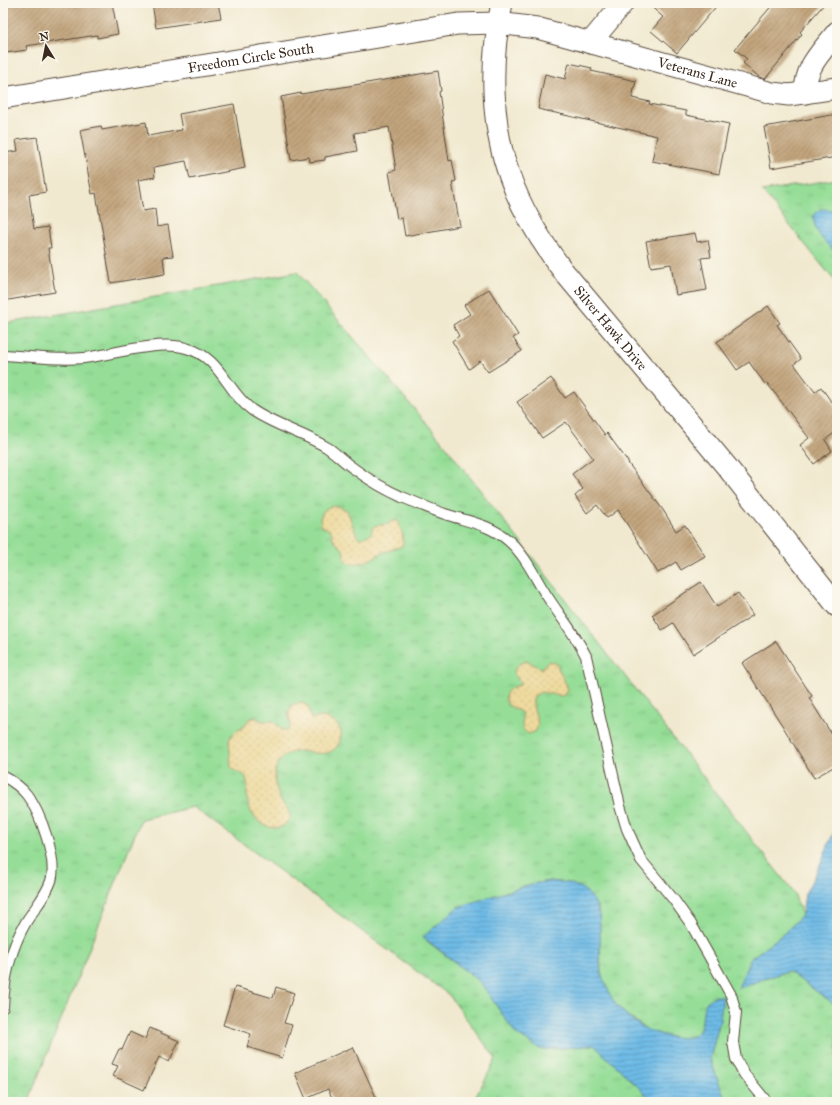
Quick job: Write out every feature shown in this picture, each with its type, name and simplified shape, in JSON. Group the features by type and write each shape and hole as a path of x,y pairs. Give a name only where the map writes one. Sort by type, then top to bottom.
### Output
{"street":[{"name":"Silver Hawk Drive","path":"502,3 498,23 494,66 494,88 499,132 505,162 510,177 533,226 564,272 727,467 837,606"},
{"path":"590,43 622,3"},
{"name":"Veterans Lane","path":"498,23 538,28 772,93 789,95 805,94 837,88"},
{"name":"Freedom Circle South","path":"3,98 458,24 498,23"},
{"path":"805,94 807,75 813,62 837,32"}],"lane":[{"path":"3,355 41,358 84,358 144,348 169,346 185,348 197,352 214,363 241,401 263,417 309,437 329,449 352,467 397,494 429,509 489,527 511,543 532,570 547,597 579,643 586,656 620,806 627,829 642,860 691,924 731,995 736,1012 733,1042 736,1059 744,1074 767,1102"},
{"path":"3,776 23,790 31,800 50,845 53,865 52,880 26,922 14,949 8,968 3,1007"}],"green space":[{"path":"837,179 837,210 829,210 831,248 837,255 837,284 762,191"},
{"path":"297,272 441,440 794,893 802,915 787,931 750,959 739,987 788,971 837,1006 837,1102 726,1102 710,1059 720,1020 705,1005 699,1031 693,1037 683,1038 670,1037 648,1030 626,1015 612,1000 601,974 598,907 582,888 568,883 550,881 531,884 458,907 423,938 480,982 516,1034 542,1050 594,1045 654,1102 473,1102 496,1059 449,995 193,807 141,819 28,1102 3,1102 3,324"}],"sand":[{"path":"336,506 347,510 357,536 360,539 371,534 373,527 377,525 385,525 397,520 402,533 402,546 384,552 365,562 352,564 345,560 343,549 334,541 331,531 322,526 320,521 321,515 327,508"},
{"path":"527,661 540,668 542,668 549,661 556,663 568,690 566,694 561,696 541,692 534,696 533,705 538,722 536,731 529,734 522,727 522,713 508,705 505,698 507,692 512,687 520,685 521,683 514,674 515,669 518,665"},
{"path":"300,702 308,706 311,719 323,717 332,720 341,730 340,741 336,748 330,752 318,753 299,751 288,754 280,760 275,772 276,785 282,803 289,812 290,817 287,823 279,828 270,827 260,822 252,813 247,796 246,777 231,767 229,740 236,731 243,728 249,719 254,717 262,721 273,721 283,730 288,730 291,725 288,712 293,705"}],"water":[{"path":"820,209 837,210 837,255 818,233 814,223 813,216"},
{"path":"837,824 837,1006 788,971 738,988 750,959 787,931 802,915 805,894 820,865"},
{"path":"550,881 568,883 582,889 591,897 597,908 600,920 600,960 602,976 615,1003 623,1012 638,1024 648,1030 667,1036 682,1038 689,1037 695,1035 701,1028 704,1008 708,1000 718,996 723,996 720,1020 710,1059 726,1102 654,1102 594,1045 542,1050 516,1034 480,982 423,937 458,907 531,884"}],"building":[{"path":"3,3 112,3 118,34 97,38 97,35 26,46 27,50 6,53 3,33"},
{"path":"152,3 218,3 221,18 156,28"},
{"path":"647,3 719,3 677,53 651,31 663,17"},
{"path":"774,3 825,3 800,32 802,34 765,79 759,77 743,63 747,59 735,49"},
{"path":"569,63 592,68 591,71 636,81 632,98 650,102 649,104 686,111 686,115 729,124 719,174 652,161 657,136 538,109 545,74 565,79"},
{"path":"438,71 441,91 439,92 449,161 452,160 456,181 452,182 460,226 405,236 402,218 397,219 389,172 396,170 389,127 354,133 357,151 325,157 325,160 310,162 309,157 291,160 281,97"},
{"path":"234,104 245,168 190,179 186,161 154,167 155,177 138,180 143,211 155,209 157,227 168,225 173,256 163,257 165,274 111,283 96,193 92,194 80,130 101,126 102,130 146,122 148,136 182,130 179,114"},
{"path":"837,114 837,157 771,168 764,127"},
{"path":"37,137 46,192 29,195 34,229 48,227 51,248 48,248 55,292 3,301 3,153 18,151 16,140"},
{"path":"695,233 697,242 708,240 711,257 701,258 707,290 676,295 671,264 651,267 646,241"},
{"path":"489,289 518,335 513,338 522,351 488,372 480,361 469,369 452,341 459,336 453,325 470,314 464,305"},
{"path":"768,306 780,323 777,325 801,359 794,364 815,392 821,387 837,410 837,431 825,440 832,451 814,464 800,445 809,438 767,383 765,384 749,362 737,370 717,342"},
{"path":"551,378 565,398 574,392 605,435 607,433 663,510 676,531 685,525 705,556 681,570 676,562 658,573 618,510 607,518 597,505 587,513 575,496 583,489 572,474 593,458 566,422 542,438 517,402"},
{"path":"701,582 717,607 738,593 753,615 693,654 673,623 662,630 652,615"},
{"path":"776,641 812,696 809,698 837,743 837,765 814,778 742,663"},
{"path":"235,987 273,998 276,987 294,993 284,1023 292,1025 282,1058 247,1047 251,1034 223,1025"},
{"path":"150,1028 179,1041 169,1062 159,1057 144,1090 113,1076 118,1066 112,1064 119,1049 122,1050 130,1032 145,1039"},
{"path":"353,1047 376,1097 364,1102 334,1102 328,1089 306,1099 295,1073"}]}
